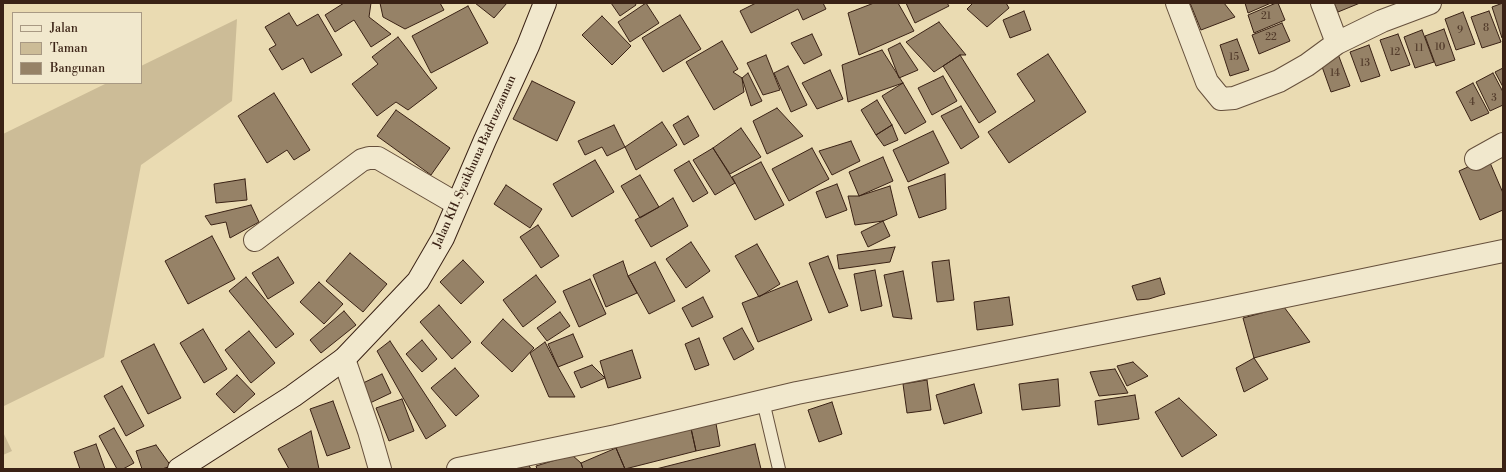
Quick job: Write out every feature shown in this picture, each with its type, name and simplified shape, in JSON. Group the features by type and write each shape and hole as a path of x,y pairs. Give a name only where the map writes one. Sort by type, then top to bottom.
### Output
{"street":[{"name":"Jalan KH. Syaikhuna Badruzzaman","path":"179,469 293,396 344,359 418,281 443,238 485,140 528,46 545,3"},
{"path":"1178,3 1207,82 1221,98 1234,98 1279,81 1307,65 1337,43 1382,21 1430,3"},
{"path":"1322,3 1337,43"},
{"path":"1476,159 1503,144"},
{"path":"255,240 362,160 369,158 378,158 457,204"},
{"path":"458,469 616,436 797,393 1209,312 1503,252"},
{"path":"344,359 369,431 380,469"}],"lane":[{"path":"763,401 779,469"}],"green space":[{"path":"237,19 232,101 141,165 104,357 4,406 3,134 105,84 142,84 142,66"},
{"path":"3,432 12,451 3,455"}],"building":[{"path":"344,3 371,3 369,17 391,34 371,47 354,20 335,32 325,15"},
{"path":"380,3 440,3 444,10 405,29 383,17"},
{"path":"475,3 507,3 494,18"},
{"path":"611,3 635,3 636,5 620,16"},
{"path":"646,3 659,23 630,42 618,22"},
{"path":"756,3 823,3 826,9 803,20 798,9 751,33 740,11"},
{"path":"874,3 898,3 914,31 859,55 848,13"},
{"path":"906,3 947,3 949,6 915,23"},
{"path":"973,3 1006,3 1009,8 987,27 967,9"},
{"path":"1190,3 1224,3 1235,17 1201,30"},
{"path":"1245,3 1271,3 1248,13"},
{"path":"1278,3 1285,20 1254,33 1248,15"},
{"path":"1334,3 1360,3 1338,12"},
{"path":"1503,3 1503,37 1502,38 1492,7"},
{"path":"468,6 488,43 431,73 412,36"},
{"path":"1024,11 1031,30 1010,38 1003,20"},
{"path":"1489,11 1501,42 1482,48 1471,17"},
{"path":"1463,12 1475,44 1456,50 1445,19"},
{"path":"289,13 297,26 318,14 342,55 311,73 303,58 282,70 269,49 276,45 265,27"},
{"path":"680,15 701,49 663,72 642,38"},
{"path":"602,16 631,46 612,65 582,35"},
{"path":"939,22 966,55 960,55 934,72 906,42"},
{"path":"1282,23 1290,41 1259,54 1252,35"},
{"path":"1444,29 1455,60 1436,66 1425,36"},
{"path":"1422,30 1434,62 1415,68 1404,37"},
{"path":"812,34 822,55 804,64 791,43"},
{"path":"1398,34 1410,65 1391,71 1380,40"},
{"path":"398,37 437,88 408,110 396,102 377,116 352,84 378,64 372,57"},
{"path":"1237,39 1249,70 1230,76 1220,45"},
{"path":"722,41 738,69 733,72 742,78 744,92 714,110 686,62"},
{"path":"900,43 918,70 899,78 888,49"},
{"path":"1369,45 1380,76 1361,82 1350,52"},
{"path":"882,50 903,83 848,102 842,65"},
{"path":"1048,54 1086,112 1009,163 988,132 1035,101 1017,74"},
{"path":"1338,54 1350,86 1331,92 1320,61"},
{"path":"766,55 780,90 763,95 747,63"},
{"path":"960,55 996,112 979,123 943,66"},
{"path":"788,66 807,105 791,112 774,73"},
{"path":"1503,68 1503,87 1495,72"},
{"path":"830,70 843,99 817,109 802,83"},
{"path":"748,73 762,101 751,106 742,78"},
{"path":"1493,73 1503,92 1503,105 1490,111 1476,82"},
{"path":"943,76 957,101 932,115 918,88"},
{"path":"532,81 575,102 557,141 513,119"},
{"path":"903,83 926,122 905,134 882,96"},
{"path":"1473,83 1489,113 1471,121 1456,92"},
{"path":"274,93 310,150 294,160 287,150 267,163 238,116"},
{"path":"877,100 892,125 876,135 861,110"},
{"path":"961,106 979,137 961,149 941,116"},
{"path":"777,108 803,136 767,154 753,121"},
{"path":"396,110 450,148 431,175 377,136"},
{"path":"688,116 699,136 684,145 673,125"},
{"path":"662,122 677,145 636,170 625,147"},
{"path":"614,125 625,147 607,156 602,147 585,155 578,141"},
{"path":"892,125 898,140 884,146 876,135"},
{"path":"741,128 761,157 730,174 713,148"},
{"path":"933,131 949,163 908,182 893,150"},
{"path":"851,141 860,161 832,175 819,151"},
{"path":"713,148 735,183 715,195 693,160"},
{"path":"812,148 829,179 789,201 772,169"},
{"path":"883,157 893,181 859,196 849,172"},
{"path":"1488,158 1503,193 1503,210 1480,220 1459,171"},
{"path":"595,160 614,192 572,217 553,184"},
{"path":"689,161 708,193 693,202 674,170"},
{"path":"761,162 784,205 755,220 732,177"},
{"path":"945,174 946,209 919,218 908,187"},
{"path":"640,175 659,207 640,218 621,186"},
{"path":"245,179 247,200 216,203 214,184"},
{"path":"837,184 847,210 826,218 816,192"},
{"path":"506,185 542,209 530,228 494,204"},
{"path":"890,186 897,215 883,221 855,225 848,196 859,196"},
{"path":"673,198 688,226 651,247 635,220"},
{"path":"251,205 259,222 230,238 226,222 211,225 205,216"},
{"path":"883,221 890,236 868,247 861,232"},
{"path":"538,225 559,256 541,268 520,237"},
{"path":"212,236 235,279 188,304 165,261"},
{"path":"691,242 710,271 686,288 666,259"},
{"path":"757,244 780,284 759,297 735,256"},
{"path":"895,247 890,262 839,269 837,255"},
{"path":"350,253 387,284 363,312 326,281"},
{"path":"828,256 848,306 829,313 809,263"},
{"path":"278,257 294,283 268,299 252,273"},
{"path":"463,260 484,282 461,304 440,282"},
{"path":"949,260 954,300 937,302 932,262"},
{"path":"623,261 628,276 637,293 606,307 593,275"},
{"path":"655,262 675,301 649,314 628,276"},
{"path":"875,270 882,306 861,311 854,274"},
{"path":"903,271 912,319 893,317 884,275"},
{"path":"536,275 556,302 523,327 503,300"},
{"path":"246,277 294,334 276,348 229,291"},
{"path":"1160,278 1165,294 1149,299 1137,300 1132,286"},
{"path":"590,279 606,314 579,327 563,291"},
{"path":"797,281 812,320 758,342 742,303"},
{"path":"319,282 343,304 324,324 300,302"},
{"path":"703,297 713,317 692,327 682,308"},
{"path":"1009,297 1013,325 977,330 974,302"},
{"path":"439,305 471,342 452,359 420,322"},
{"path":"1284,307 1310,342 1254,358 1243,318"},
{"path":"344,311 356,325 321,353 310,340"},
{"path":"560,312 570,326 547,341 537,328"},
{"path":"503,319 534,348 512,372 481,343"},
{"path":"742,328 754,349 734,360 723,338"},
{"path":"203,329 227,369 204,383 180,343"},
{"path":"249,331 275,363 251,383 225,350"},
{"path":"573,334 583,357 558,367 548,344"},
{"path":"699,338 709,365 695,370 685,344"},
{"path":"422,340 437,359 422,372 406,354"},
{"path":"390,341 446,426 426,439 377,351"},
{"path":"545,342 575,397 549,397 530,353"},
{"path":"154,344 181,398 148,414 121,361"},
{"path":"632,350 641,378 608,388 600,361"},
{"path":"1254,358 1268,379 1244,392 1236,368"},
{"path":"1133,362 1148,376 1127,386 1117,366"},
{"path":"592,365 605,378 581,388 574,372"},
{"path":"455,368 479,396 456,416 431,388"},
{"path":"1115,369 1128,393 1099,396 1090,372"},
{"path":"382,374 391,393 370,403 361,384"},
{"path":"237,375 255,394 234,413 216,394"},
{"path":"1058,379 1060,406 1022,410 1019,384"},
{"path":"927,380 931,410 907,413 903,384"},
{"path":"974,384 982,413 944,424 936,395"},
{"path":"122,386 144,426 126,436 104,396"},
{"path":"1135,395 1139,419 1098,425 1095,401"},
{"path":"1179,398 1217,435 1182,457 1155,412"},
{"path":"402,399 414,431 389,441 376,408"},
{"path":"333,401 350,448 327,456 310,409"},
{"path":"832,402 842,434 819,442 808,410"},
{"path":"715,418 720,446 696,451 690,424"},
{"path":"690,424 696,451 625,469 616,448 616,436"},
{"path":"114,428 134,463 123,469 117,469 99,436"},
{"path":"311,431 319,469 289,469 278,449"},
{"path":"96,444 105,469 80,469 74,452"},
{"path":"755,444 761,469 656,469"},
{"path":"156,445 171,466 162,469 142,469 136,451"},
{"path":"616,448 625,469 583,469 581,463"},
{"path":"572,455 581,463 583,469 537,469 536,466"},
{"path":"526,461 531,469 493,469"}]}
